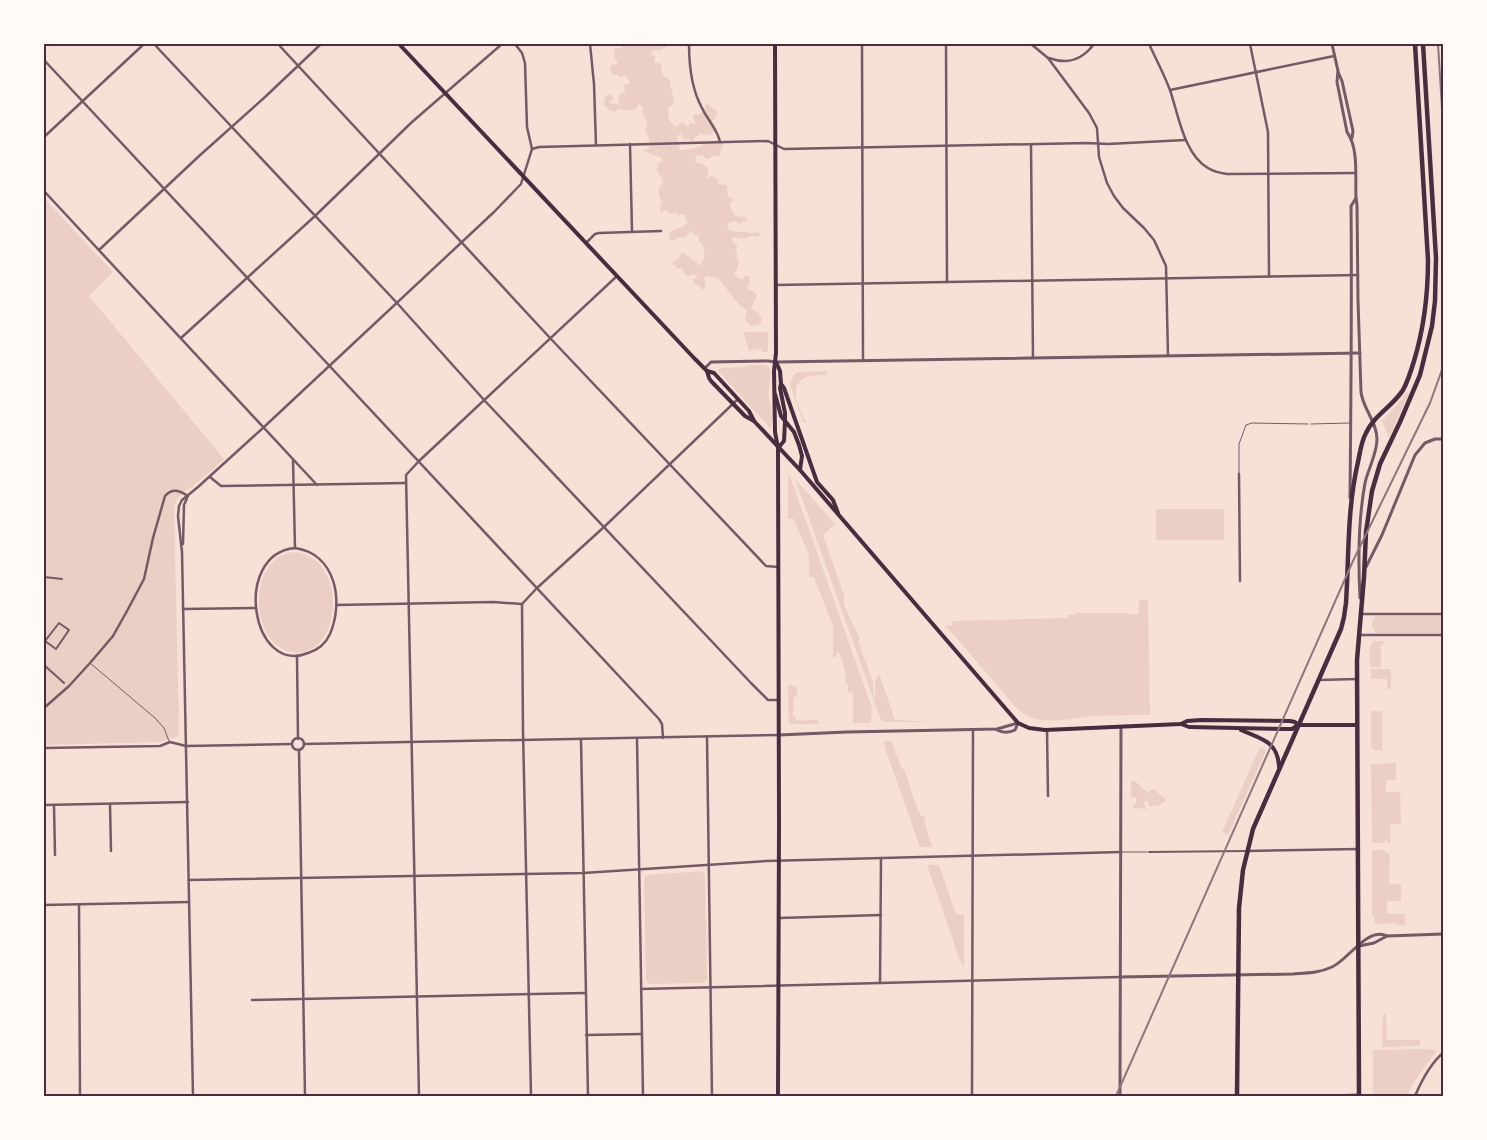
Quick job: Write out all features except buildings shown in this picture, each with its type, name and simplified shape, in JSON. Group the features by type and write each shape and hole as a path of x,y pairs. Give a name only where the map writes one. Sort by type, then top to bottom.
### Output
{"main road":[{"path":"399,44 694,358 706,369 714,373 749,411 754,421 800,470 1018,723 1035,729 1047,730 1181,724 1189,721 1290,721 1298,725"},
{"path":"775,44 776,362 774,372 775,432 778,448 779,700 778,1096"},
{"path":"1237,1096 1239,897 1247,852 1260,813 1341,629 1347,588 1350,511 1361,448 1366,433 1372,422 1403,390 1411,372 1419,345 1426,303 1428,269 1416,44"},
{"path":"1359,1096 1357,679 1359,635 1367,517 1375,476 1420,375 1435,301 1436,258 1423,44"},
{"path":"776,362 780,371 780,388 785,413 784,441 778,448"},
{"path":"706,369 709,378 744,416 754,421"},
{"path":"781,384 817,482 832,500 840,518"},
{"path":"775,392 781,416 794,432 799,445 802,460 800,470"},
{"path":"1181,724 1189,728 1238,729 1290,729 1298,725 1357,725"},
{"path":"1238,729 1269,742 1277,753 1279,769"}],"street":[{"path":"44,137 144,44"},
{"path":"154,44 751,683 768,700 779,700"},
{"path":"278,44 551,339 766,566 778,567"},
{"path":"99,250 321,44"},
{"path":"181,338 315,216 412,122 502,44"},
{"path":"182,552 178,512 181,501 330,366 520,186 532,149 527,127 525,65 522,53 515,44"},
{"path":"590,44 594,84 596,145"},
{"path":"690,44 691,72 696,95 719,135 720,142"},
{"path":"862,44 863,360"},
{"path":"946,44 947,282"},
{"path":"1031,44 1048,58 1090,113 1096,128 1102,167 1107,183 1123,208 1154,240 1166,266 1168,356"},
{"path":"1048,58 1060,62 1072,61 1083,56 1094,44"},
{"path":"1149,44 1170,90 1185,140 1202,164 1208,168 1226,174 1355,173"},
{"path":"1250,44 1268,132 1269,276"},
{"path":"1332,44 1338,71 1337,82 1354,150 1362,398 1375,430 1377,442 1365,481 1362,502 1359,572 1361,614 1443,614"},
{"path":"1170,90 1334,56"},
{"path":"44,60 659,719 662,724 663,738"},
{"path":"532,149 539,146 768,141 784,148 1098,144 1185,140"},
{"path":"630,144 632,231"},
{"path":"1032,145 1033,358"},
{"path":"44,191 317,485"},
{"path":"1350,511 1351,206 1356,198"},
{"path":"586,243 594,234 599,232 662,231"},
{"path":"776,284 1358,275"},
{"path":"419,1096 406,483 408,472 617,276"},
{"path":"706,369 711,362 768,360 776,362 1360,353"},
{"path":"531,1096 522,604 738,399"},
{"path":"1364,569 1382,535 1415,455 1425,443 1435,439 1443,439"},
{"path":"293,459 295,548"},
{"path":"1239,474 1240,581"},
{"path":"210,476 220,486 406,483"},
{"path":"44,708 69,686 113,636 144,579 165,496 168,492 175,490 188,496"},
{"path":"188,496 184,503 182,552 193,1096"},
{"path":"295,548 310,553 322,560 326,565 335,587 336,605 331,631 326,641 316,650 297,656 279,651 266,640 260,628 256,608 257,589 264,566 277,554 289,549 295,548"},
{"path":"44,577 62,579"},
{"path":"336,605 498,602 522,604"},
{"path":"183,609 256,608"},
{"path":"44,646 45,641 59,623 69,630 56,649 45,641"},
{"path":"1359,635 1443,634"},
{"path":"297,656 298,739"},
{"path":"44,665 64,683"},
{"path":"1318,680 1357,679"},
{"path":"1238,729 1242,720"},
{"path":"997,730 1018,723"},
{"path":"298,739 303,741 304,744 411,743 973,730 997,730 1004,732 1016,730 1018,723"},
{"path":"1120,1096 1122,727"},
{"path":"972,1096 973,730"},
{"path":"1047,730 1048,796"},
{"path":"707,737 712,1096"},
{"path":"637,738 643,1096"},
{"path":"44,748 160,746 170,742 186,746 292,744 298,739"},
{"path":"581,740 588,1096"},
{"path":"292,744 295,749 299,750"},
{"path":"304,744 302,749 299,750 305,1096"},
{"path":"44,806 188,802"},
{"path":"110,804 111,851"},
{"path":"54,805 55,855"},
{"path":"1149,852 1358,849"},
{"path":"189,880 583,873 779,860 1121,852"},
{"path":"880,983 881,858"},
{"path":"44,905 189,902"},
{"path":"79,904 80,1096"},
{"path":"778,918 881,915"},
{"path":"641,989 1293,974 1318,972 1336,965 1366,938 1374,934 1387,936 1443,934"},
{"path":"1358,946 1374,943 1387,936"},
{"path":"252,1000 585,993"},
{"path":"586,1035 642,1034"},
{"path":"1415,1096 1431,1068 1443,1053"},
{"path":"1326,1096 1359,1096"}],"lane":[{"path":"1239,474 1239,444 1246,425 1252,423 1308,424"},
{"path":"1311,424 1350,423"},
{"path":"90,663 155,718 166,732 170,742"},
{"path":"1121,852 1149,852"}],"shaded area":[{"path":"622,44 668,44 662,50 653,50 650,54 655,56 654,62 661,64 663,76 670,80 671,85 669,86 673,91 674,102 673,105 668,107 669,120 676,127 682,122 689,127 691,123 695,124 693,115 699,115 705,110 704,108 707,104 717,111 717,115 711,122 715,126 712,134 704,135 700,133 692,141 688,138 685,140 681,134 677,136 680,150 702,146 717,140 724,143 720,155 712,156 709,159 705,159 703,155 696,156 695,162 703,164 709,169 707,178 712,176 718,180 718,184 727,185 728,197 734,199 730,202 730,207 735,216 746,217 747,221 741,224 738,224 736,221 727,224 729,231 754,233 756,231 760,233 760,236 757,237 750,236 738,239 734,237 731,239 738,247 735,249 739,260 734,275 740,279 745,278 744,276 749,276 750,284 747,288 757,295 751,309 759,313 762,319 760,324 751,326 746,322 747,310 735,300 718,278 706,276 704,279 706,286 703,290 695,284 693,279 698,277 696,275 687,276 686,273 684,274 683,269 676,268 673,265 673,262 679,258 682,252 703,267 701,264 704,258 704,249 698,240 699,236 690,231 686,237 680,237 673,241 670,239 669,234 671,231 687,223 684,214 669,214 666,210 660,213 660,206 662,204 658,191 663,181 656,169 662,158 644,150 650,148 645,130 647,123 641,105 632,110 617,109 615,112 606,109 609,107 603,104 604,98 610,94 613,96 613,101 610,101 611,104 616,103 620,106 618,95 625,92 624,84 628,85 630,83 626,75 620,77 617,74 614,75 610,70 611,65 617,64 614,51 616,48 621,48"},
{"path":"44,198 113,272 89,296 224,459 181,494 174,506 179,732 177,737 161,742 44,745"},
{"path":"743,332 768,332 768,352 762,352 762,349 751,350 750,353"},
{"path":"765,365 770,368 769,393 772,417 770,428 718,371 721,368"},
{"path":"827,371 827,375 802,379 796,387 796,399 804,420 806,420 806,422 803,422 790,385 793,376 797,372"},
{"path":"1407,392 1409,393 1389,438 1382,421"},
{"path":"788,473 872,708 871,723 853,723 853,693 848,692 848,684 846,684 844,668 839,653 836,653 837,656 833,658 833,626 814,577 809,577 809,555 793,518 788,519"},
{"path":"795,479 835,524 823,535 844,595 844,605 860,639 858,641 873,682 874,700 875,684 880,674 895,720 934,722 886,722 881,720"},
{"path":"1156,509 1224,509 1224,540 1156,540"},
{"path":"293,552 312,558 325,572 332,590 333,609 328,628 319,643 305,652 287,651 276,645 266,631 259,610 261,582 265,573 276,559 284,554"},
{"path":"1139,600 1148,600 1150,715 1094,716 1064,720 1029,717 1015,706 945,625 951,626 953,621 1068,618 1068,615 1075,615 1075,613 1139,614"},
{"path":"1375,616 1443,616 1443,633 1376,633 1372,625"},
{"path":"1374,641 1384,641 1381,647 1381,667 1370,667 1370,646"},
{"path":"1371,669 1391,669 1391,689 1387,689 1387,679 1371,679"},
{"path":"788,685 797,687 797,697 794,697 793,717 796,717 796,720 817,720 819,724 789,724"},
{"path":"1371,711 1382,711 1382,750 1373,750 1371,748"},
{"path":"884,741 891,741 902,769 904,769 918,810 921,816 925,817 925,824 932,847 920,847"},
{"path":"1262,747 1266,751 1228,835 1222,832 1258,751"},
{"path":"1396,763 1396,780 1386,780 1386,792 1400,792 1401,824 1390,824 1390,843 1386,840 1383,843 1372,843 1371,764"},
{"path":"1131,781 1135,781 1148,793 1153,789 1167,800 1160,806 1155,805 1152,807 1148,801 1144,801 1145,807 1148,809 1133,808 1133,804 1136,804 1136,797 1131,797"},
{"path":"1372,850 1383,850 1390,854 1389,884 1401,884 1401,901 1387,901 1387,914 1405,914 1405,925 1397,925 1396,923 1376,924 1374,921 1374,916 1372,915"},
{"path":"927,865 939,865 956,914 964,915 964,968 959,958"},
{"path":"702,871 705,875 706,981 703,983 648,983 646,980 645,876"},
{"path":"1383,1014 1386,1014 1387,1040 1420,1040 1420,1046 1382,1047"},
{"path":"1373,1050 1437,1050 1412,1085 1407,1096 1373,1096"}],"railway":[{"path":"1438,44 1443,124"},
{"path":"1116,1096 1353,561 1430,403 1443,367"}]}
